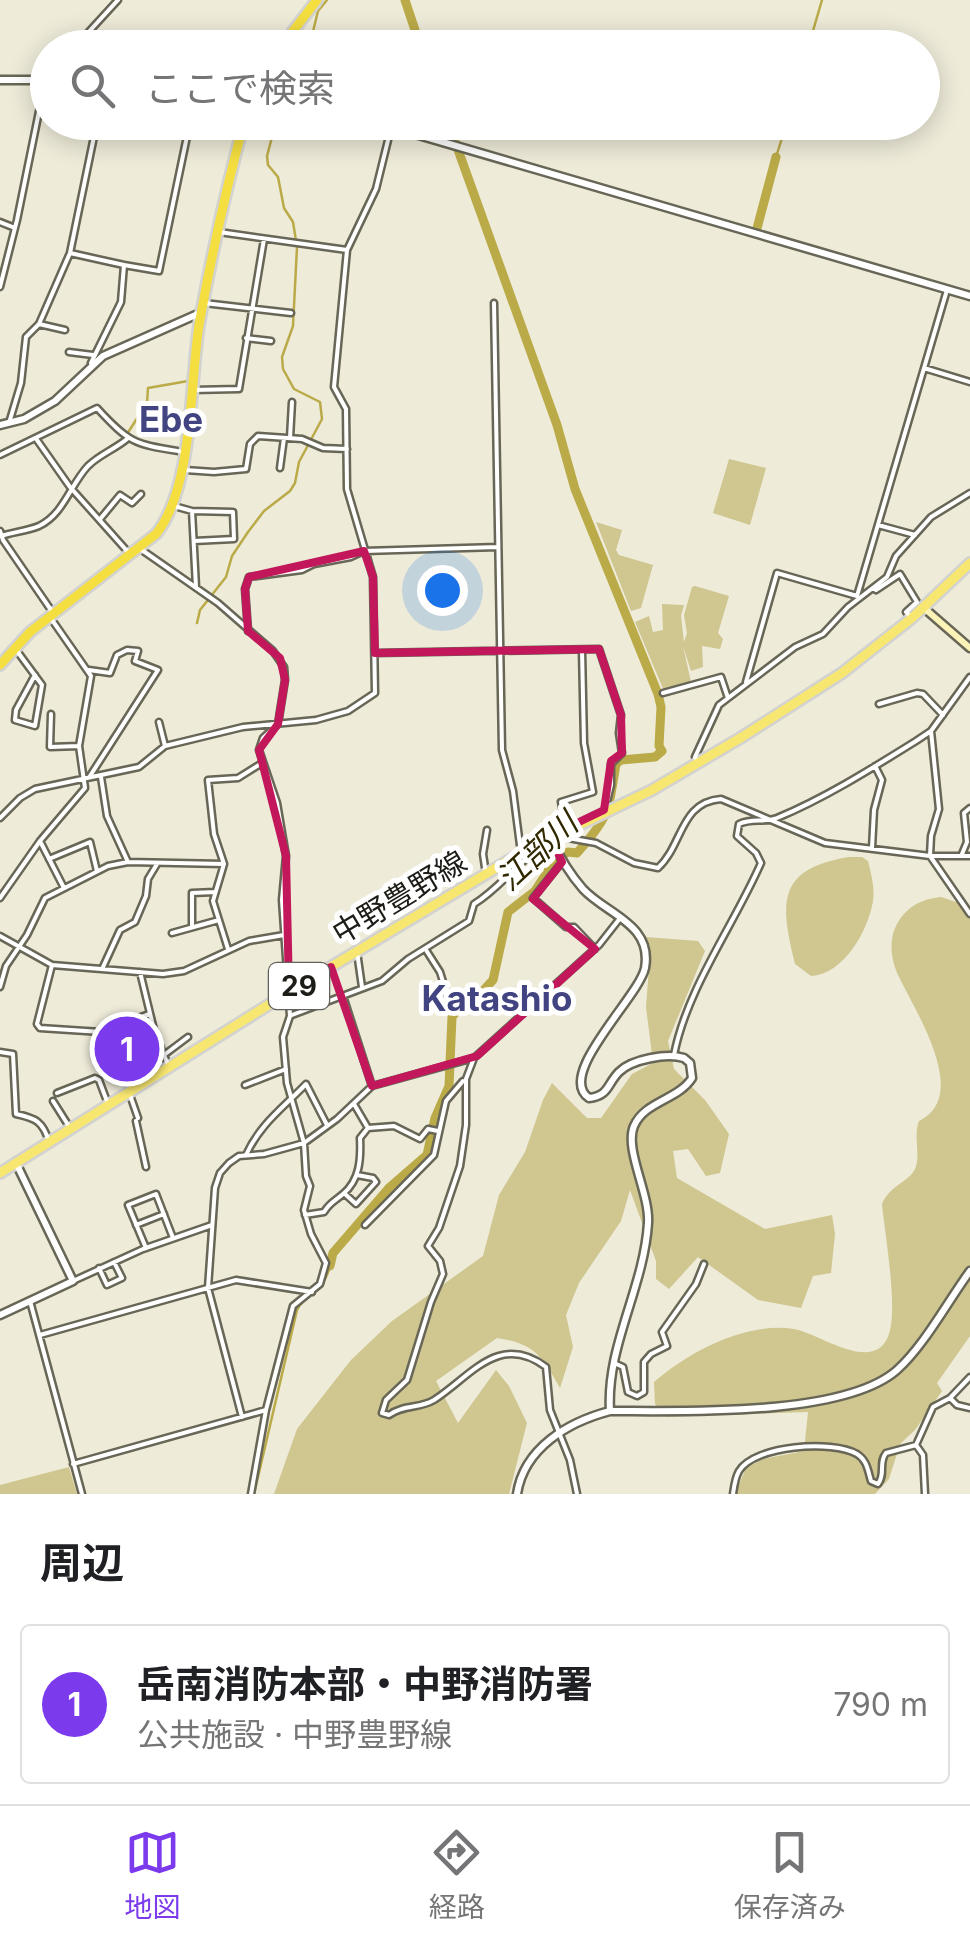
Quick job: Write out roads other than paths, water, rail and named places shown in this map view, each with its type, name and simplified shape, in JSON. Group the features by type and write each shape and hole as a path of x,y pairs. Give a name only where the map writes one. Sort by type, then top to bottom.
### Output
{"highway":[{"path":"294,30 318,0"},
{"path":"0,665 13,648 52,615 156,534 174,506 202,308 240,140"}],"main road":[{"name":"中野豊野線","path":"0,1172 288,992 521,853 698,764 842,673 924,608 970,562"},
{"path":"924,608 969,642"}],"street":[{"path":"90,30 118,0"},
{"path":"0,80 30,80"},
{"path":"0,287 34,140"},
{"path":"10,423 21,384 26,337 40,324 70,253 92,140"},
{"path":"70,253 159,271 186,140"},
{"path":"0,818 20,798 35,790 140,767 164,746 243,727 316,720 368,700 375,689 373,577 347,489 346,409 334,387 348,250 380,175 388,140"},
{"path":"435,140 970,296"},
{"path":"0,222 16,228"},
{"path":"218,232 348,250"},
{"path":"192,390 239,389 264,240"},
{"path":"0,425 54,400 92,359 121,302 124,265"},
{"path":"859,596 947,290"},
{"path":"290,1016 382,981 469,922 474,904 501,887 506,875 526,859 521,853 513,790 502,750 494,304"},
{"path":"69,352 92,359 202,308 291,313"},
{"path":"40,324 65,330"},
{"path":"246,338 271,342"},
{"path":"924,368 970,382"},
{"path":"280,468 292,402"},
{"path":"0,455 97,408 127,439 144,448 184,452"},
{"path":"180,470 246,469 252,438 287,438 347,449"},
{"path":"87,777 79,746 91,682 88,670 1,537 34,528 53,517 65,502 70,487 91,462 127,439"},
{"path":"36,440 70,487 134,551 212,599 280,658 284,667 286,680 278,724 263,738 259,750 276,804 286,856 282,900 290,1016 283,1037 290,1100 304,1143 310,1186 305,1214 310,1234 326,1263 320,1284 292,1306 266,1410 252,1494"},
{"path":"698,764 695,757 719,705 795,648 824,634 859,596 887,577 896,556 943,507 970,493"},
{"path":"101,518 120,496 132,504 141,494"},
{"path":"174,506 192,512 233,512 234,539 194,541"},
{"path":"192,512 196,587"},
{"path":"878,525 915,535"},
{"path":"248,631 245,589 249,577 302,570 364,551 498,547"},
{"path":"746,684 778,573 859,596"},
{"path":"874,588 900,574 917,602 906,612 912,618"},
{"path":"13,648 35,676 42,685 35,726 15,720 16,710 35,676"},
{"path":"375,652 600,649 621,716 622,753 611,764 610,793 604,810"},
{"path":"0,898 40,841 82,794 87,777 158,670 135,661 138,651 127,650 117,655 110,673 88,670"},
{"path":"582,650 584,743 593,792 561,802 568,838 658,868 666,860 687,816 704,802 721,799 808,838 872,850 970,856"},
{"path":"663,693 721,677 728,698"},
{"path":"674,1055 678,1036 721,937 761,863 756,853 738,838 738,824 750,818 772,820 875,766 931,730 970,677"},
{"path":"879,704 924,694 943,715"},
{"path":"51,714 50,747 79,746"},
{"path":"159,722 164,746"},
{"path":"931,730 939,809 930,856 970,914"},
{"path":"228,949 213,902 224,864 214,834 208,780 238,778 262,763"},
{"path":"872,850 874,810 882,780 875,766"},
{"path":"101,775 106,816 128,862"},
{"path":"962,854 966,842 964,813 970,808"},
{"path":"486,874 483,854 487,830"},
{"path":"550,837 584,891 631,924 646,955 644,971 586,1063 580,1089 586,1096 597,1098 604,1094 616,1074 629,1065 674,1055 690,1063 692,1078 683,1090 642,1113 632,1134 646,1192 648,1228 636,1290 614,1363 610,1411"},
{"path":"40,841 64,888"},
{"path":"49,859 90,842 97,871"},
{"path":"560,858 533,898 566,927 574,927 595,949"},
{"path":"0,988 6,966 45,898 97,871 128,862 224,864"},
{"path":"102,968 120,930 135,922 146,896 148,879 157,864"},
{"path":"192,926 192,893 216,892"},
{"path":"365,1224 434,1155 446,1101 466,1078 474,1058 595,949 620,917"},
{"path":"172,933 219,920"},
{"path":"0,936 52,964 140,972 184,971 250,940 284,935"},
{"path":"426,950 440,972 452,1010"},
{"path":"357,952 362,987"},
{"path":"52,964 37,1024 40,1028 100,1032 149,1014"},
{"path":"140,972 149,1014 169,1067"},
{"path":"344,996 372,1086"},
{"path":"164,1055 188,1037"},
{"path":"0,1052 13,1054 16,1114 40,1122 49,1142"},
{"path":"242,1416 208,1288 215,1188 220,1173 228,1162 246,1155 304,1143 328,1128 372,1086 474,1058"},
{"path":"245,1085 286,1068"},
{"path":"57,1093 94,1078 99,1080 108,1104"},
{"path":"466,1078 466,1125 460,1166 428,1246 440,1261 443,1274 430,1302 407,1380 386,1400 382,1413 389,1416 402,1406 432,1400 482,1362 520,1353 546,1367 550,1410 570,1460 577,1494"},
{"path":"246,1155 254,1136 269,1118 306,1084 328,1128"},
{"path":"129,1091 146,1167"},
{"path":"54,1101 70,1128"},
{"path":"354,1104 368,1128"},
{"path":"305,1214 324,1212 330,1202 344,1194 357,1175 360,1138 368,1128 394,1126 420,1139 428,1129 438,1130"},
{"path":"16,1163 73,1281"},
{"path":"344,1194 356,1204 376,1182 357,1175"},
{"path":"146,1248 128,1205 156,1194 173,1238"},
{"path":"136,1224 164,1214"},
{"path":"0,1316 99,1268 212,1225"},
{"path":"99,1268 107,1285 122,1278 114,1262"},
{"path":"614,1363 623,1367 628,1392 637,1396 644,1392 644,1362 666,1346 662,1332 696,1284 704,1264"},
{"path":"518,1494 530,1459 560,1433 610,1411 756,1406 840,1398 874,1386 900,1368 970,1270"},
{"path":"40,1335 236,1280 313,1292"},
{"path":"30,1301 82,1494"},
{"path":"916,1445 933,1406 950,1398 970,1377"},
{"path":"950,1398 970,1408"},
{"path":"73,1464 266,1410"},
{"path":"733,1494 737,1475 755,1458 830,1446 866,1461 871,1481 878,1484 881,1460 886,1453 916,1445"},
{"path":"916,1445 922,1455 925,1494"}],"waterway":[{"path":"313,30 318,11 327,0"},
{"name":"江部川","path":"405,0 415,30"},
{"path":"813,30 822,0"},
{"path":"197,623 200,610 226,577 232,556 248,532 295,483 299,462 322,419 320,402 294,389 283,369 282,357 293,326 297,247 278,177 268,165 271,140"},
{"name":"江部川","path":"330,1266 333,1253 389,1188 427,1155 435,1118 449,1086 452,1017 493,980 508,912 535,891 555,860 568,852 577,853 596,830 609,803 616,764 621,760 655,757 662,751 658,694 575,489 557,425 454,140"},
{"path":"777,154 781,140"},
{"path":"756,232 776,157"},
{"path":"127,434 147,403 148,388 188,381 190,366"},
{"path":"95,456 118,442"},
{"name":"江部川","path":"254,1494 297,1310 323,1283 330,1266"}],"place":[{"name":"岳南消防本部・中野消防署","path":"127,1049"}],"district":[{"name":"Ebe","path":"171,419"},
{"name":"Katashio","path":"497,998"}]}
